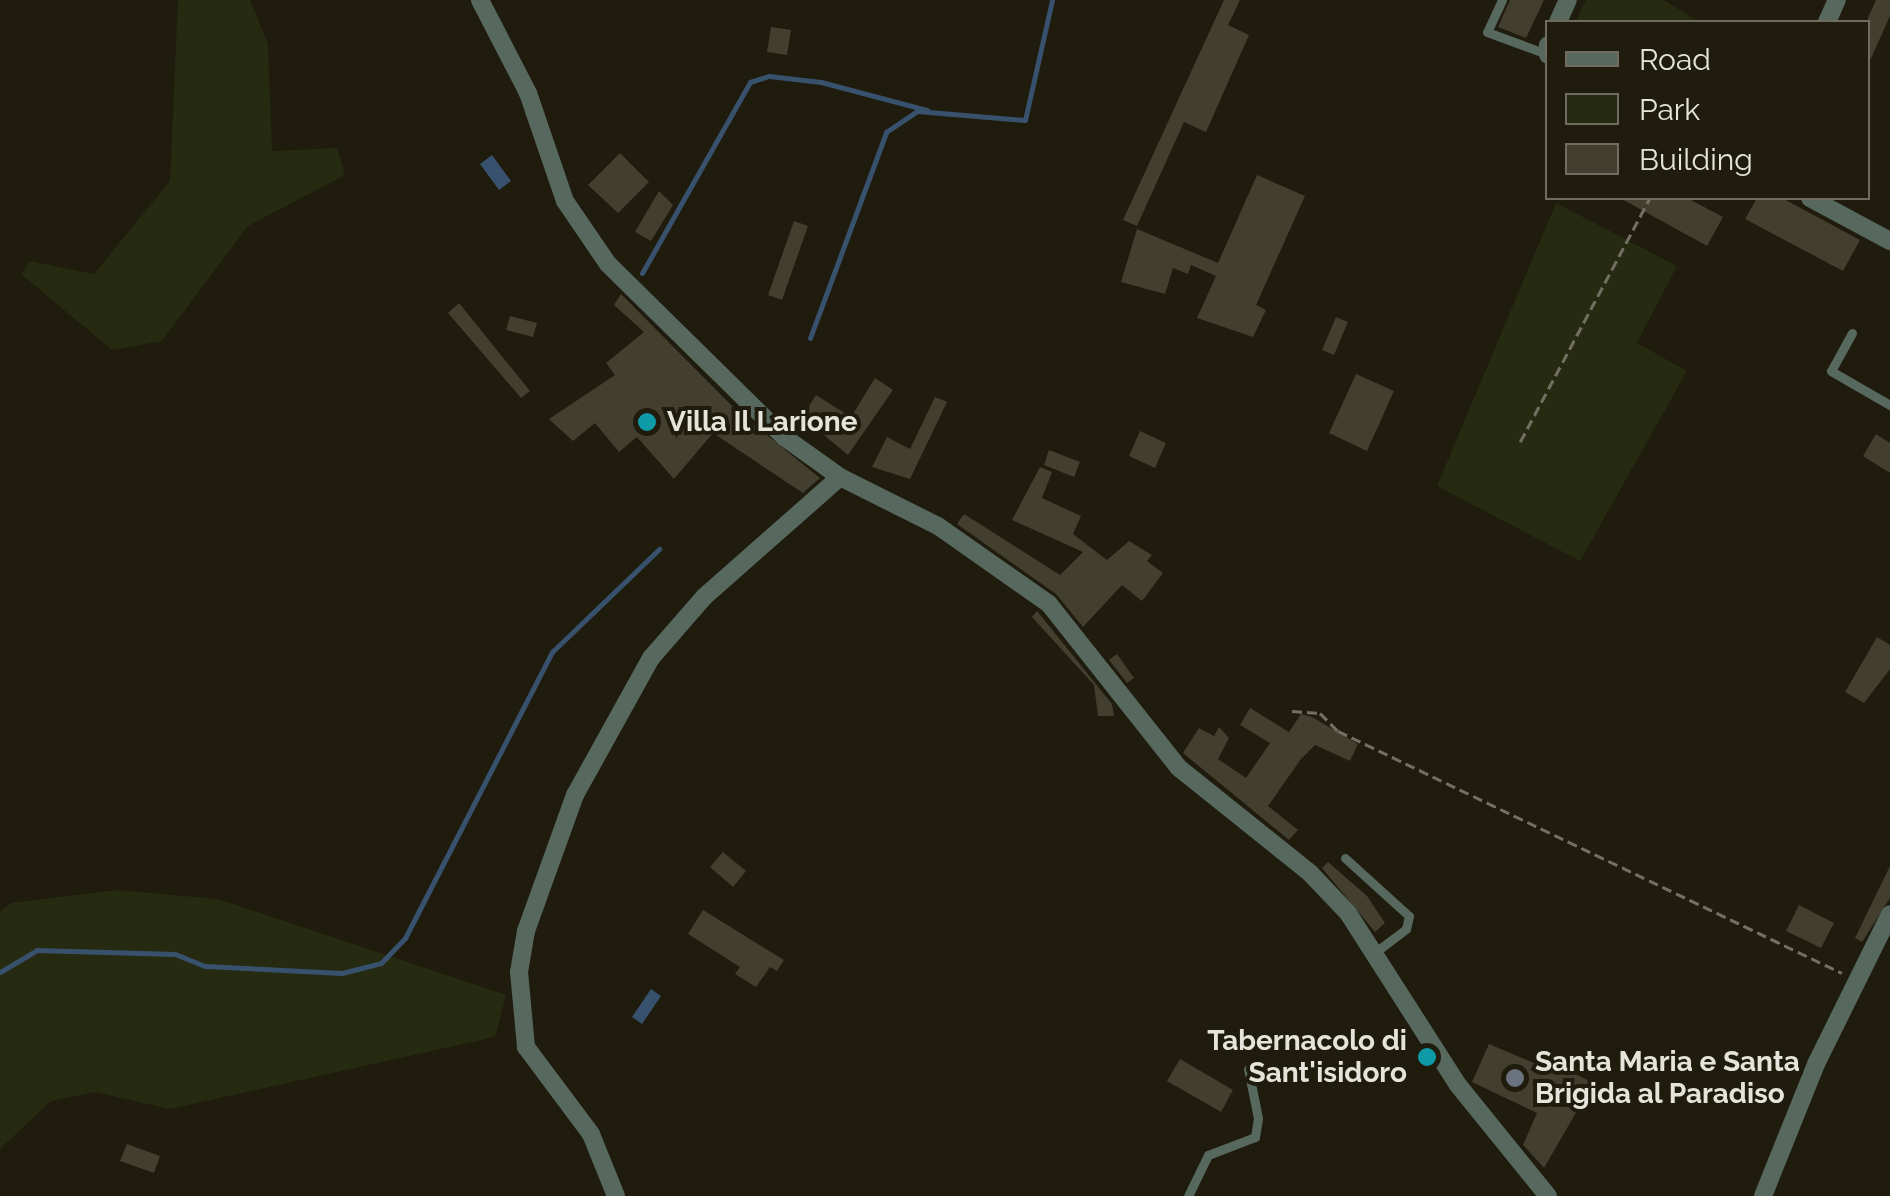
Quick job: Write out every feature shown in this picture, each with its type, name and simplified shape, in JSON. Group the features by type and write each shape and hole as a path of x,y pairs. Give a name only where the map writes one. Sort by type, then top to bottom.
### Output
{"street":[{"path":"480,0 528,94 565,201 608,264 784,437 840,477 938,526 1034,590 1090,651 1179,768 1310,873 1374,953 1458,1085 1548,1196"},
{"path":"1814,200 1890,241"},
{"path":"616,1196 591,1134 526,1047 519,972 526,931 575,795 651,658 704,597 840,477"},
{"path":"1764,1196 1890,914"}],"lane":[{"path":"1502,0 1487,32 1545,51"},
{"path":"1852,334 1831,371 1890,405"},
{"path":"1345,858 1409,916 1406,928 1374,953"},
{"path":"1188,1196 1208,1155 1255,1136 1258,1118 1248,1069"}],"path":[{"path":"1520,442 1649,200"},
{"path":"1292,711 1320,713 1338,730 1857,981"}],"green space":[{"path":"178,0 250,0 268,44 272,151 337,148 345,175 248,226 162,341 112,350 21,274 30,261 94,274 170,181"},
{"path":"1586,0 1664,0 1696,20 1576,20"},
{"path":"1556,203 1677,266 1637,343 1687,371 1580,561 1437,486"},
{"path":"117,890 218,899 506,995 495,1037 170,1109 95,1092 51,1101 0,1149 0,912 11,903"}],"water":[{"path":"492,155 511,181 499,190 480,164"},
{"path":"651,989 661,996 642,1024 632,1017"}],"building":[{"path":"1224,0 1240,0 1228,25 1249,35 1206,132 1184,122 1137,226 1123,220"},
{"path":"1510,0 1544,0 1526,38 1498,27"},
{"path":"1876,0 1890,0 1890,16 1870,61 1870,20"},
{"path":"771,27 791,30 787,55 767,52"},
{"path":"620,153 649,182 618,213 588,185"},
{"path":"1257,175 1305,196 1256,305 1266,310 1253,337 1197,318 1216,276 1191,265 1188,274 1173,268 1165,294 1121,282 1137,229 1218,263"},
{"path":"659,191 673,205 651,241 635,232"},
{"path":"1624,200 1691,200 1723,217 1707,246"},
{"path":"1756,200 1786,200 1860,240 1843,271 1745,219"},
{"path":"794,221 808,226 782,300 768,295"},
{"path":"621,294 736,410 820,478 803,493 713,433 674,479 637,437 619,452 595,423 573,441 549,419 615,375 606,363 644,332 614,305"},
{"path":"459,303 530,391 521,398 448,313"},
{"path":"510,316 537,323 533,337 506,330"},
{"path":"1336,317 1348,322 1334,355 1322,350"},
{"path":"1356,374 1394,391 1367,451 1329,433"},
{"path":"875,378 893,390 848,455 802,417 816,395 851,417"},
{"path":"935,397 947,402 910,479 872,467 887,437 910,449"},
{"path":"1140,431 1166,443 1155,468 1129,456"},
{"path":"1876,434 1890,443 1890,473 1863,456"},
{"path":"1049,450 1080,462 1074,477 1044,465"},
{"path":"1040,467 1052,472 1042,498 1081,516 1073,534 1107,560 1129,541 1152,555 1147,561 1163,573 1142,601 1122,585 1083,627 1056,594 957,524 964,514 1060,575 1083,552 1012,520"},
{"path":"1037,611 1112,704 1114,716 1098,716 1094,685 1032,617"},
{"path":"1877,637 1890,645 1890,669 1864,703 1845,692"},
{"path":"1117,654 1134,678 1127,683 1109,660"},
{"path":"1250,708 1289,732 1301,714 1312,717 1358,744 1350,761 1315,745 1301,759 1268,806 1298,830 1289,840 1183,753 1199,728 1214,736 1219,727 1229,738 1218,759 1246,778 1270,743 1240,725"},
{"path":"723,852 746,871 733,887 710,867"},
{"path":"1328,862 1367,896 1385,923 1375,932 1322,868"},
{"path":"1890,866 1890,898 1862,942 1855,938"},
{"path":"1799,905 1834,923 1821,948 1786,931"},
{"path":"703,910 784,960 777,971 770,967 756,987 735,974 740,967 688,934"},
{"name":"Santa Maria e Santa Brigida al Paradiso","path":"1489,1044 1548,1069 1551,1061 1593,1083 1544,1168 1523,1145 1537,1113 1472,1082"},
{"path":"1180,1059 1233,1090 1221,1112 1167,1081"},
{"path":"127,1144 160,1156 154,1173 120,1161"}],"waterway":[{"path":"810,338 886,132 917,111 1025,120 1052,0"},
{"path":"642,273 750,82 769,76 821,82 927,110"},
{"path":"0,972 37,950 175,954 205,966 342,973 381,963 405,938 552,652 659,549"}],"place":[{"name":"Villa Il Larione","path":"647,422"},
{"name":"Tabernacolo di Sant'isidoro","path":"1427,1057"},
{"name":"Santa Maria e Santa Brigida al Paradiso","path":"1515,1078"}]}
